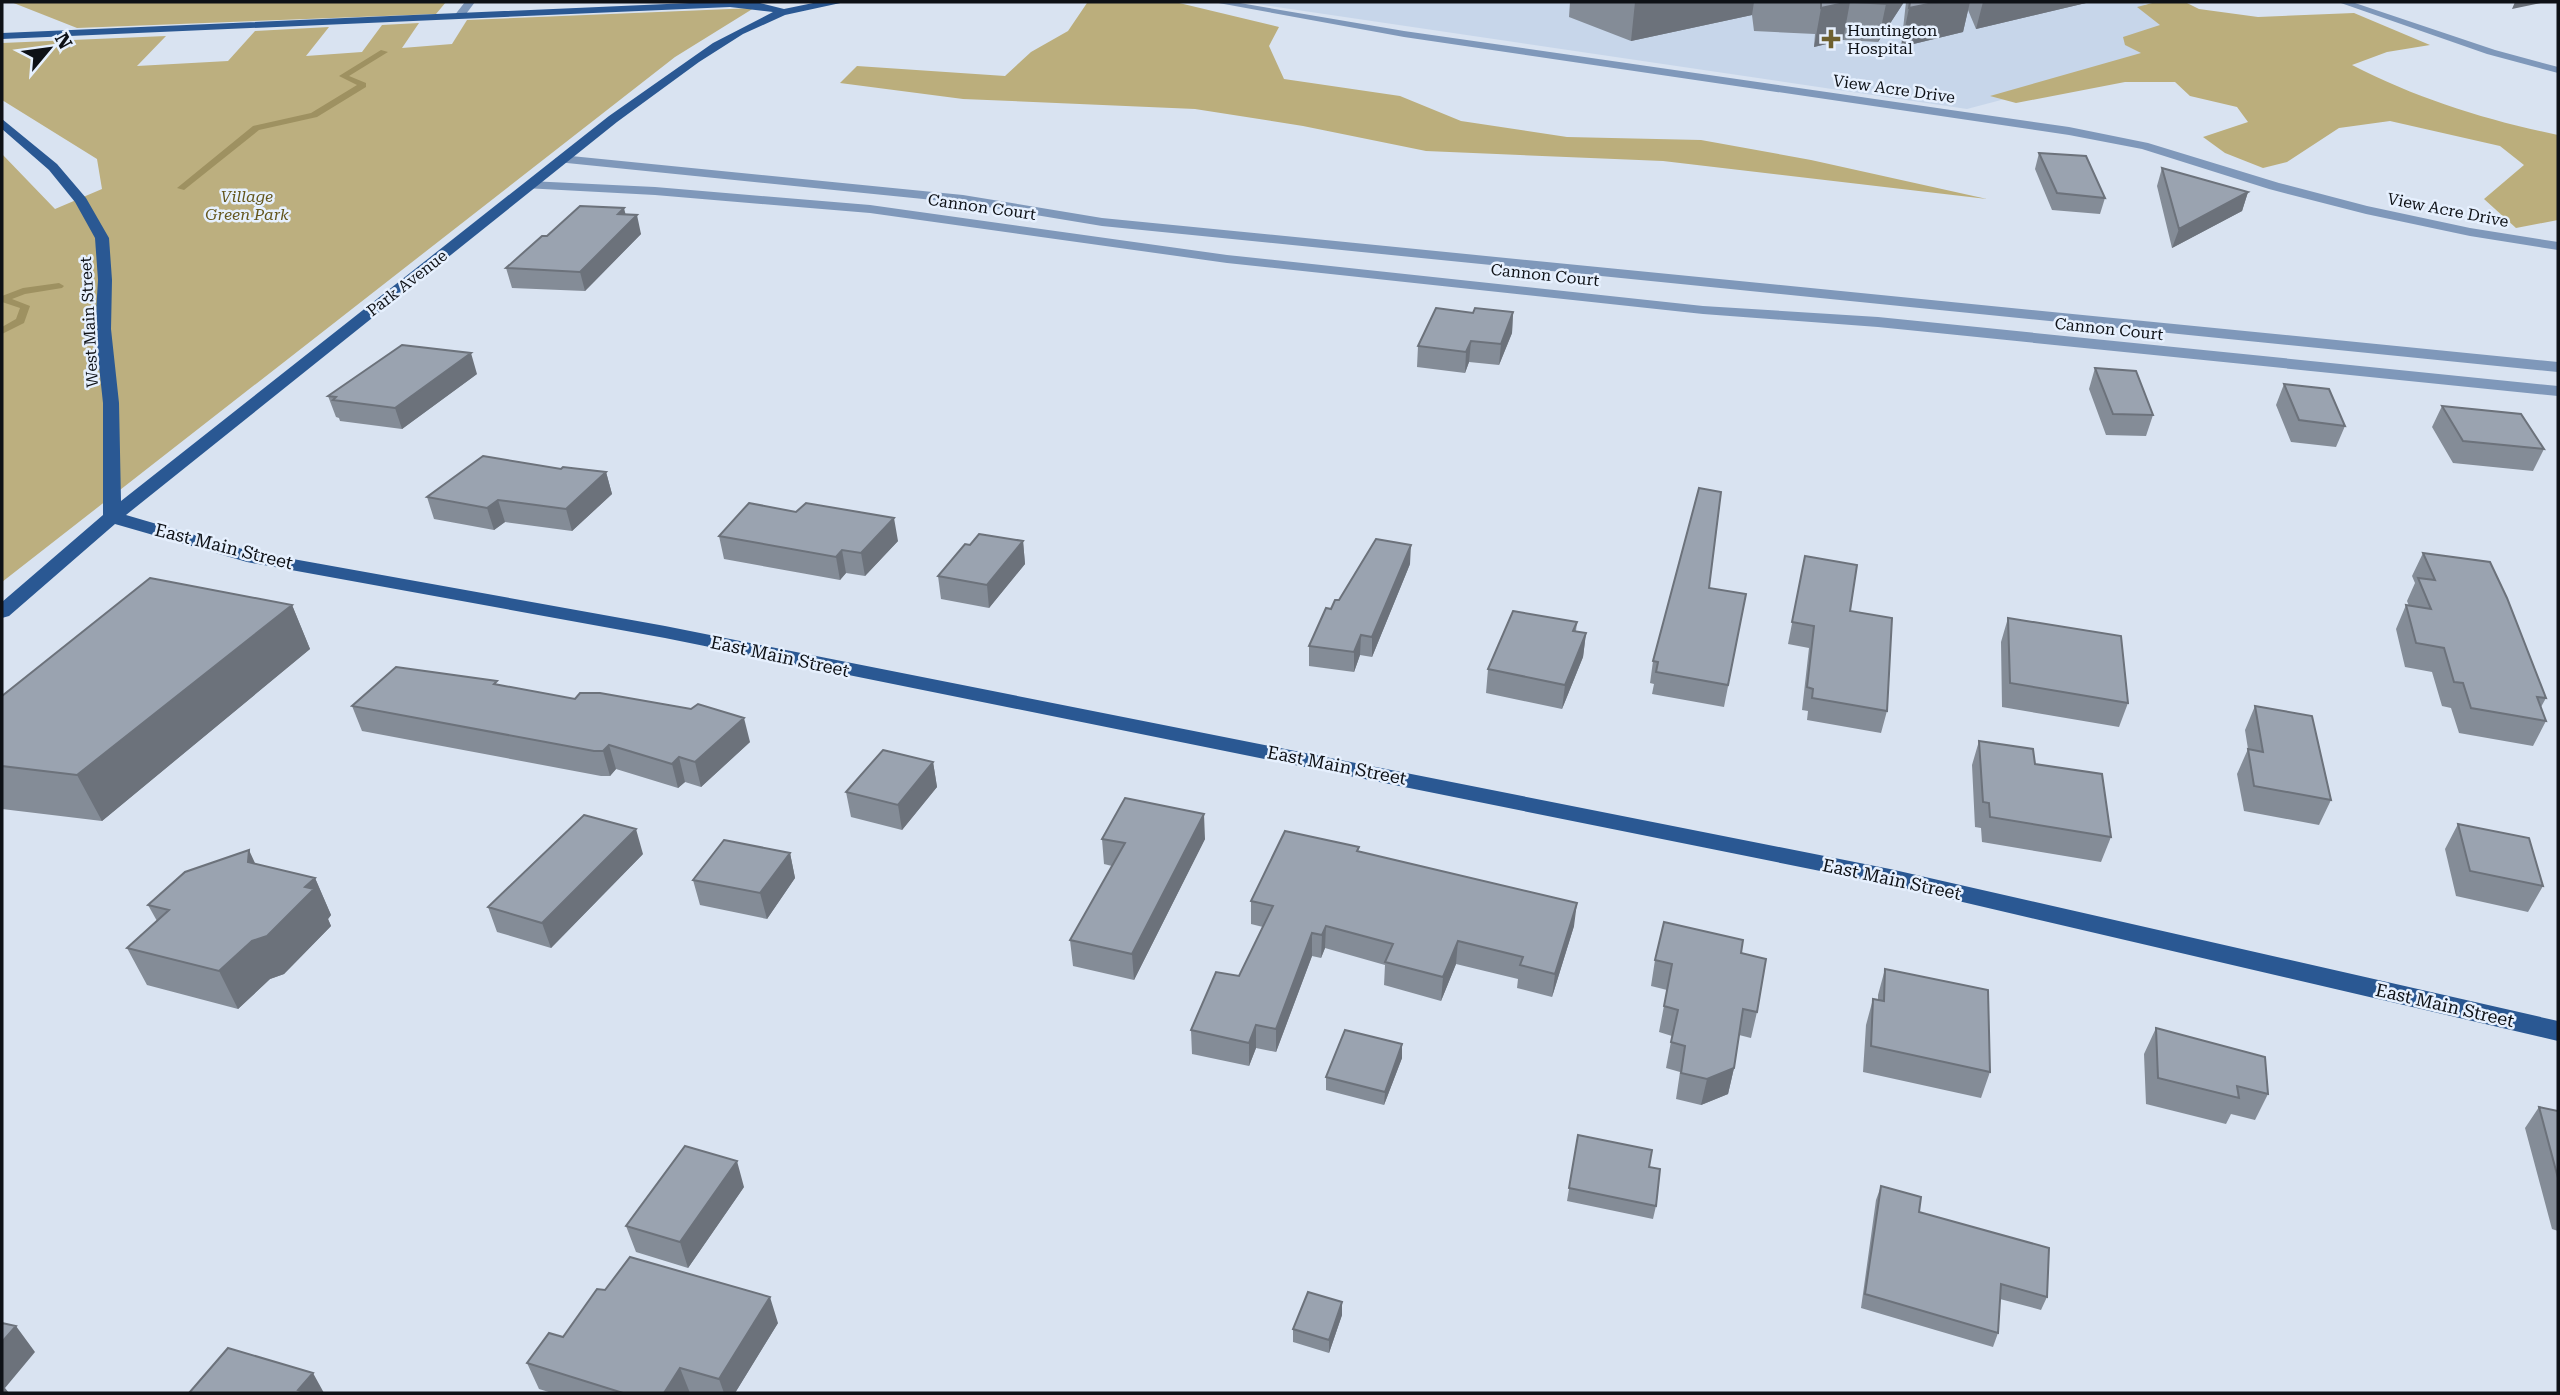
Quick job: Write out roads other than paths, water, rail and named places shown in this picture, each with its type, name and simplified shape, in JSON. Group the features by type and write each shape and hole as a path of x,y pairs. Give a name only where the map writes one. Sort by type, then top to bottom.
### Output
{"main road":[{"path":"2,36 654,5 795,2"},
{"name":"Park Avenue","path":"2,612 112,517 561,159 696,61 752,27 783,12 839,2"},
{"path":"730,4 760,6 783,12"},
{"name":"West Main Street","path":"2,123 52,167 81,201 102,238 105,280 103,329 111,403 112,517"},
{"name":"East Main Street","path":"112,517 247,556 665,632 1890,877 2558,1031"}],"street":[{"path":"459,16 470,2"},
{"name":"View Acre Drive","path":"1218,2 1404,34 2069,131 2144,146 2274,186 2366,210 2470,232 2558,246"},
{"path":"2343,2 2491,52 2558,70"},
{"name":"Cannon Court","path":"561,159 801,185 964,199 1102,222 2558,366"},
{"path":"785,202 801,185"},
{"name":"Cannon Court","path":"529,186 655,191 870,209 1311,268 1703,310 1843,320 2558,391"},
{"path":"1022,231 1040,212"},
{"path":"1311,268 1322,244"},
{"path":"1837,295 1843,320"},
{"path":"2484,359 2503,386"}],"waterway":[{"path":"181,188 256,128 314,115 363,85 343,76 384,52"},
{"path":"2,331 20,321 25,306 2,299 23,291 59,286"}],"place":[{"name":"Huntington Hospital","path":"1831,39"}],"park label":[{"name":"Village Green Park","path":"247,205"}]}
